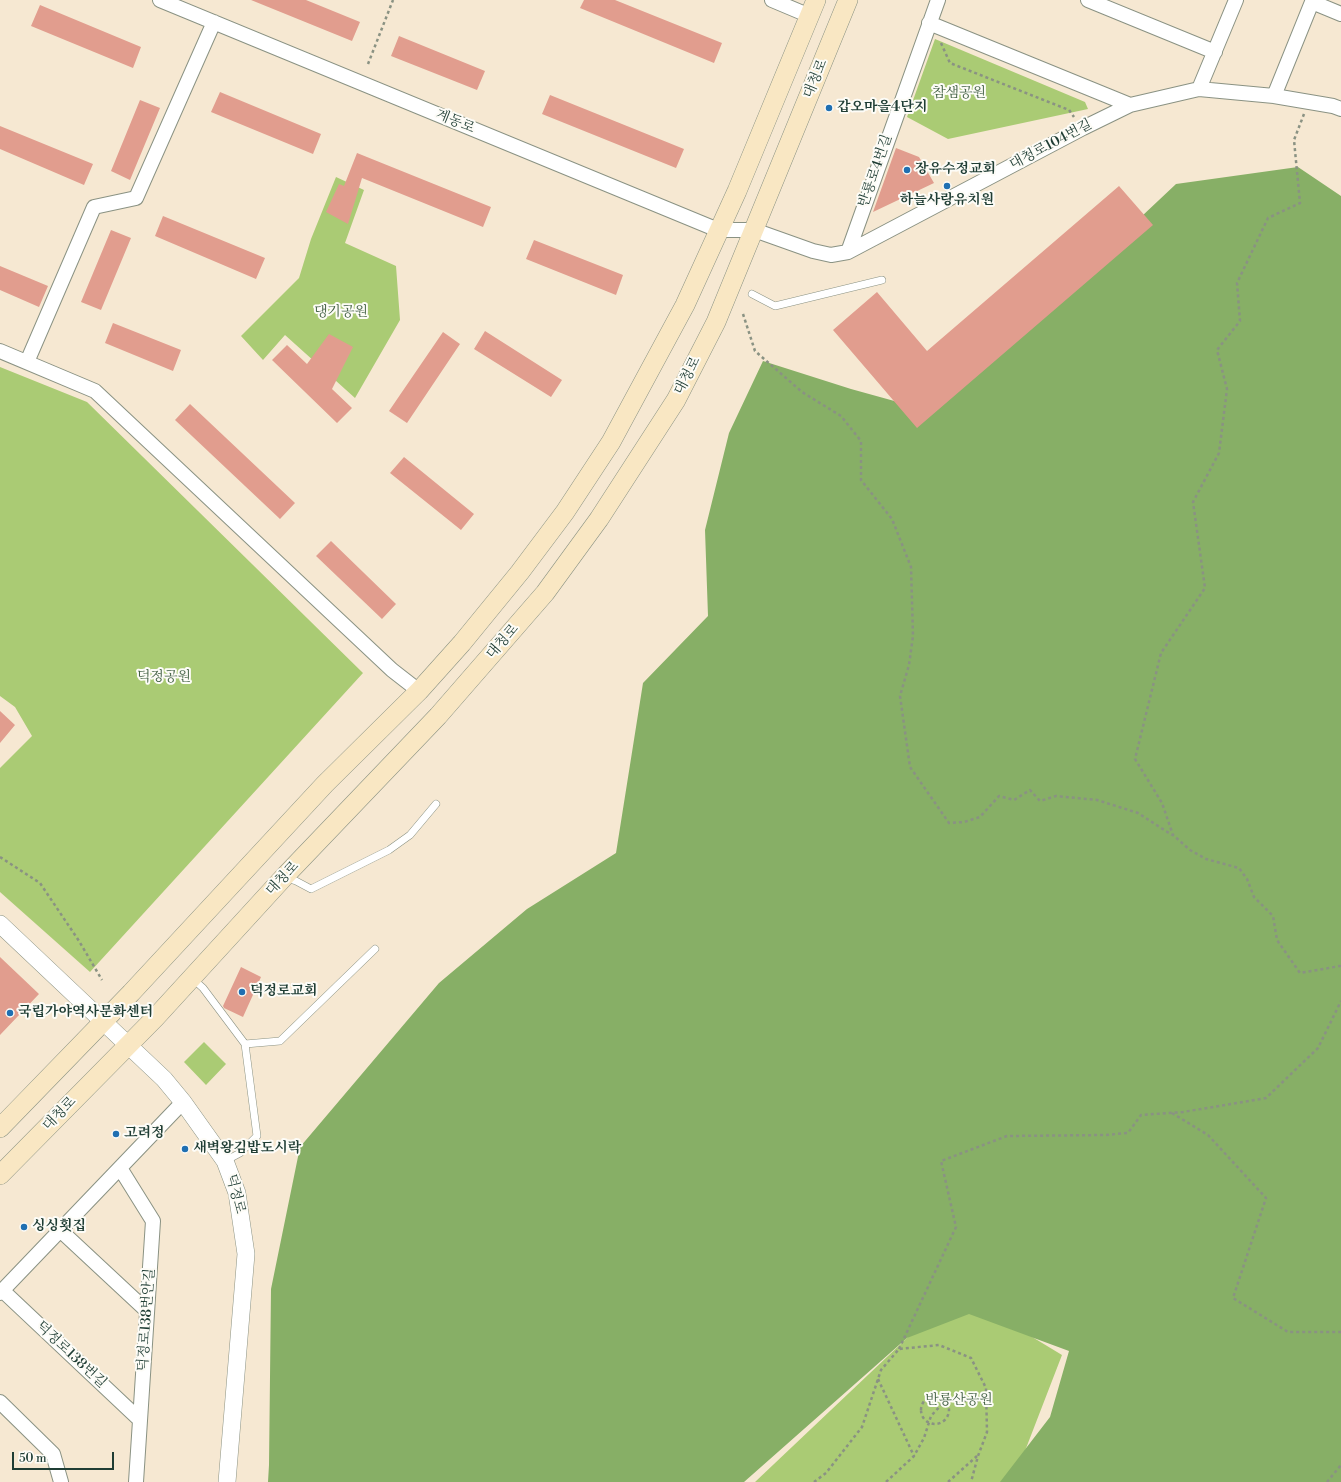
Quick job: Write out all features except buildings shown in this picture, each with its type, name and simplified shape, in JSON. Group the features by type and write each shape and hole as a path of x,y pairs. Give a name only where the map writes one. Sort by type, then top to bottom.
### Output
{"main road":[{"name":"대청로","path":"0,1175 155,1018 284,877 438,716 545,593 599,519 676,400 716,322 848,0"},
{"path":"0,1128 103,1022 325,784 419,691 462,644 520,572 565,512 611,442 684,305 737,191 813,8"}],"street":[{"name":"계동로","path":"160,0 718,230 754,230"},
{"path":"772,0 813,8"},
{"name":"반룡로4번길","path":"848,252 938,0"},
{"path":"1088,0 1215,52"},
{"path":"1199,89 1236,0"},
{"path":"1274,96 1312,2 1341,14"},
{"path":"27,362 94,207 136,198 214,22"},
{"path":"929,23 1130,105"},
{"name":"대청로104번길","path":"754,230 813,251 831,255 848,252 1130,105 1199,89 1274,96 1333,106 1341,109"},
{"path":"0,351 95,391 387,665 419,691"},
{"name":"덕정로","path":"0,924 164,1080 183,1102 225,1161 237,1193 246,1254 226,1482"},
{"name":"덕정로138번길","path":"140,1420 1,1292 183,1102"},
{"name":"덕정로138번안길","path":"120,1168 154,1221 136,1482"},
{"path":"60,1230 147,1311"},
{"path":"0,1402 53,1454 61,1482"}],"lane":[{"path":"752,294 775,306 882,280"},
{"path":"284,877 296,881 311,889 389,850 410,835 436,804"},
{"path":"245,1044 280,1041 375,949"},
{"path":"191,978 203,988 245,1044 257,1136 240,1152 225,1161"}],"path":[{"path":"368,64 393,0"},
{"path":"950,63 1069,110 1084,128"},
{"path":"1173,835 1162,803 1135,759 1161,653 1205,588 1193,502 1219,453 1227,389 1217,350 1240,321 1237,283 1268,218 1300,204 1294,140 1309,102"},
{"path":"743,314 756,351 802,392 841,416 861,441 861,480 892,519 911,567 912,636 909,665 900,696 910,767 950,823 964,822 980,817 999,796 1014,800 1030,790 1040,800 1056,796 1097,800 1138,813 1173,835 1190,850 1206,859 1239,868 1246,879 1254,898 1273,916 1277,940 1300,973 1340,966 1341,968"},
{"path":"0,857 40,883 79,941 102,980"},
{"path":"814,1482 826,1473 862,1427 881,1370 900,1349 956,1227 941,1161 1007,1136 1105,1135 1128,1132 1141,1115 1172,1113 1266,1098 1318,1048 1341,1001"},
{"path":"1172,1113 1208,1135 1266,1198 1233,1298 1288,1332 1341,1332"},
{"path":"900,1349 939,1345 971,1358 986,1388 987,1432 978,1456 971,1482"},
{"path":"878,1379 914,1456"},
{"path":"935,1396 944,1399 947,1402 949,1410 946,1419 938,1423 929,1422 923,1415 922,1406 924,1402 931,1397 935,1396"},
{"path":"886,1482 914,1456 924,1438 931,1416 942,1404 954,1400 986,1402"},
{"path":"948,1482 978,1456"},
{"path":"1327,1482 1341,1465"}],"green space":[{"name":"참샘공원","path":"935,39 1085,102 1088,109 948,139 907,117"},
{"path":"1298,167 1341,196 1341,1482 1000,1482 1050,1417 1069,1351 969,1314 907,1338 744,1482 268,1482 271,1289 300,1147 439,983 527,909 616,853 643,683 708,616 705,530 729,433 763,361 851,389 934,412 1176,184"},
{"name":"댕기공원","path":"336,177 364,190 345,243 396,266 400,320 355,398 285,335 263,360 241,336 299,278 311,239"},
{"name":"덕정공원","path":"0,367 87,402 363,673 90,972 0,892 0,768 32,736 15,707 0,696"},
{"path":"204,1042 226,1064 206,1085 184,1062"},
{"name":"반룡산공원","path":"966,1297 1062,1355 1013,1482 755,1482 907,1338"}],"place":[{"name":"갑오마을4단지","path":"829,108"},
{"name":"장유수정교회","path":"907,170"},
{"name":"하늘사랑유치원","path":"947,186"},
{"name":"덕정로교회","path":"242,992"},
{"name":"국립가야역사문화센터","path":"10,1013"},
{"name":"고려정","path":"116,1134"},
{"name":"새벽왕김밥도시락","path":"185,1149"},
{"name":"싱싱횟집","path":"24,1227"}]}
